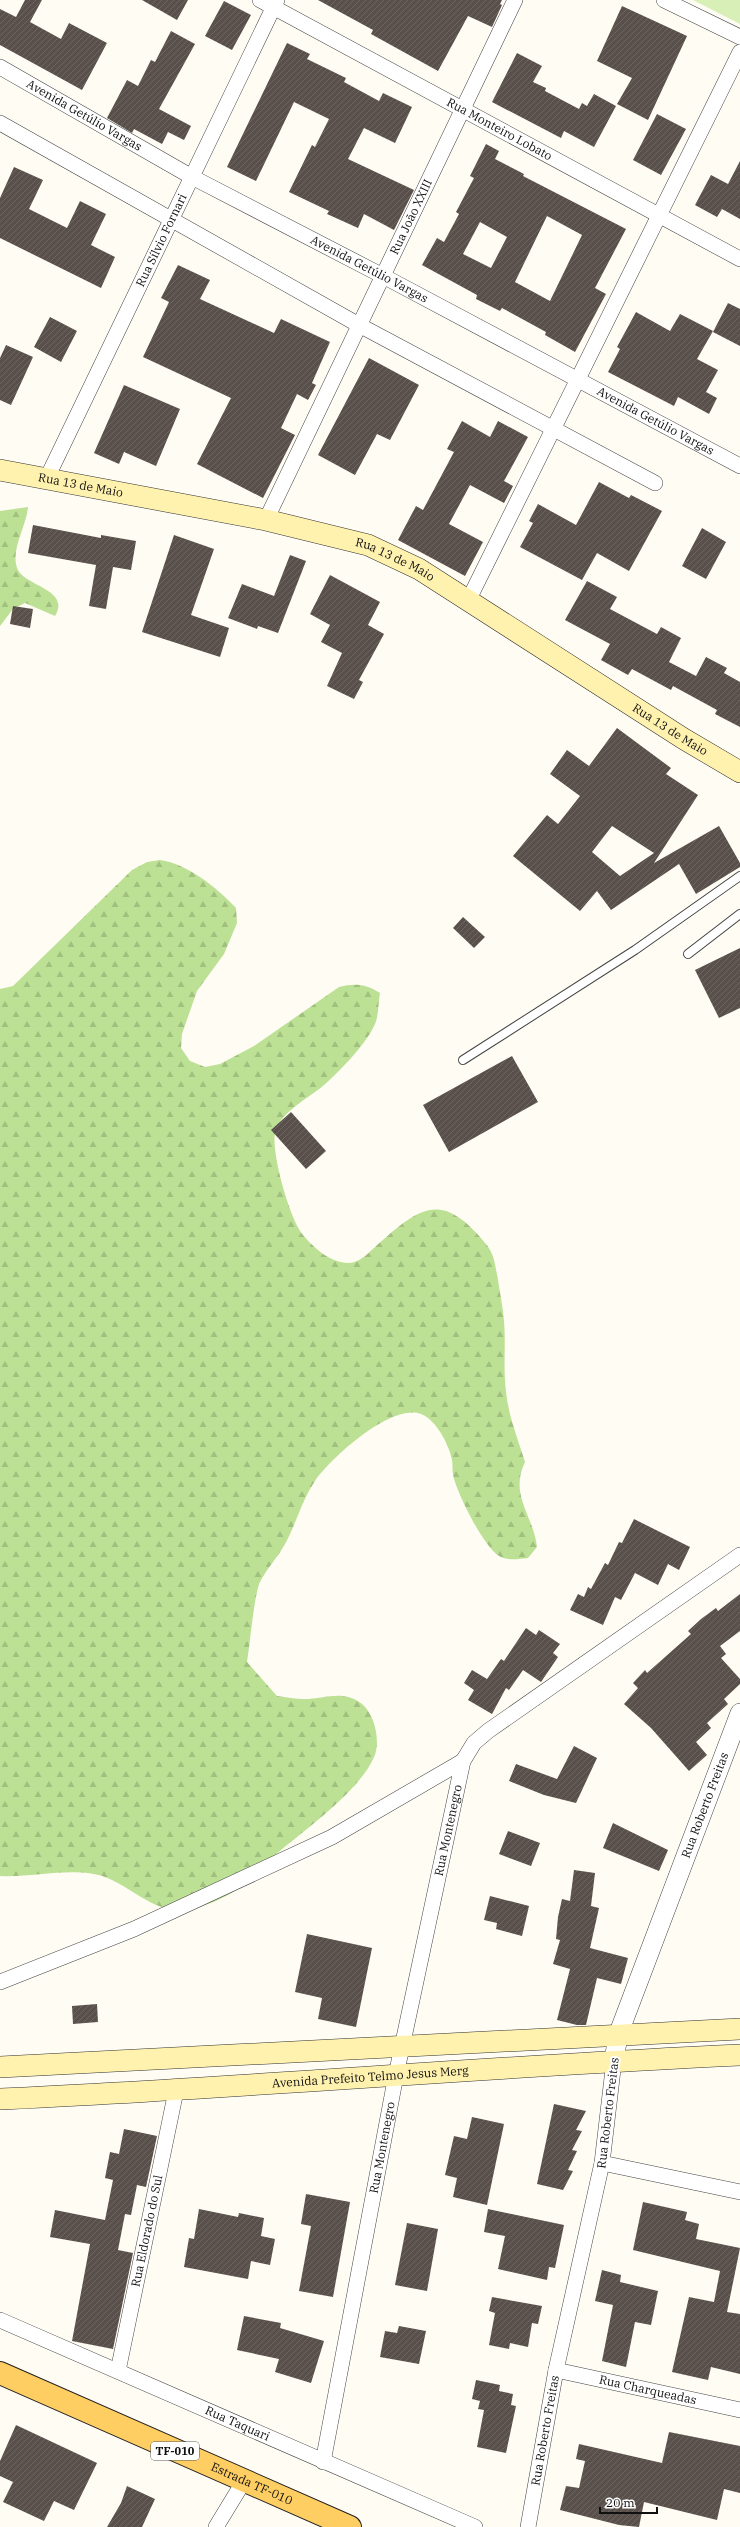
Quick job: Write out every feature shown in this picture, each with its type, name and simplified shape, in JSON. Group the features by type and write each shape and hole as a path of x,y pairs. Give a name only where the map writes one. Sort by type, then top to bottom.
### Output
{"main road":[{"name":"Rua 13 de Maio","path":"0,470 46,480 266,520 368,546 418,569 684,739 740,772"},
{"path":"0,2067 740,2029"},
{"name":"Avenida Prefeito Telmo Jesus Merg","path":"0,2099 176,2091 614,2061 740,2055"},
{"name":"Estrada TF-010","path":"0,2375 350,2527"}],"street":[{"name":"Rua Monteiro Lobato","path":"260,0 275,4 463,109 740,259"},
{"name":"Rua João XXIII","path":"266,520 515,0"},
{"path":"664,0 740,37"},
{"name":"Rua Sílvio Fornari","path":"46,480 275,4"},
{"path":"468,601 740,52"},
{"name":"Avenida Getúlio Vargas","path":"0,68 192,177 383,276 740,466"},
{"path":"0,124 360,325 655,483"},
{"name":"Rua Montenegro","path":"323,2462 396,2075 404,2046 463,1761 474,1743 740,1555"},
{"name":"Rua Roberto Freitas","path":"528,2527 556,2370 602,2163 618,2035 740,1713"},
{"path":"0,1982 134,1929 332,1837 463,1761"},
{"name":"Rua Eldorado do Sul","path":"118,2371 176,2091"},
{"path":"602,2163 740,2192"},
{"name":"Rua Taquari","path":"0,2320 475,2527"},
{"name":"Rua Charqueadas","path":"556,2370 740,2410"},
{"path":"216,2527 244,2481"}],"lane":[{"path":"463,1060 635,950 740,876"},
{"path":"688,954 740,914"}],"green space":[{"path":"693,0 740,0 740,24"},
{"path":"28,507 17,547 16,563 18,570 23,576 52,594 57,600 58,607 55,616 25,603 13,609 0,626 0,511"},
{"path":"160,860 170,862 191,871 220,892 236,908 237,923 224,954 197,991 182,1034 181,1048 190,1061 205,1067 220,1064 254,1046 339,987 360,985 380,993 376,1022 365,1041 337,1073 289,1112 278,1125 275,1133 276,1155 287,1201 298,1227 312,1245 329,1258 342,1262 353,1263 359,1260 404,1223 429,1210 442,1210 455,1215 469,1226 491,1251 503,1311 507,1400 525,1462 521,1474 521,1495 535,1535 537,1547 528,1558 509,1559 499,1556 486,1542 478,1531 455,1483 452,1462 445,1440 432,1421 421,1414 408,1413 394,1417 378,1425 347,1447 323,1471 310,1488 285,1544 260,1582 254,1609 247,1662 277,1696 312,1699 341,1696 355,1699 367,1709 376,1729 376,1751 367,1770 343,1797 243,1884 229,1895 212,1902 196,1908 178,1910 156,1905 116,1882 93,1874 67,1872 0,1876 0,989 13,986 132,870 147,862"}],"building":[{"path":"25,0 42,0 30,22 61,39 69,23 107,43 82,90 0,45 0,9 16,17"},
{"path":"142,0 188,0 177,20"},
{"path":"318,0 502,0 500,4 502,5 492,27 468,16 438,71 371,34 373,30"},
{"path":"224,1 251,15 232,50 205,36"},
{"path":"622,6 687,36 648,120 617,104 632,78 597,61"},
{"path":"171,31 195,44 159,109 191,126 184,140 168,132 162,144 134,129 132,133 107,118 127,80 138,86 151,60 155,62"},
{"path":"287,43 310,54 307,59 346,78 344,82 379,101 383,93 412,107 395,143 364,128 348,159 414,190 394,230 364,214 358,228 327,214 329,211 289,192 312,145 315,147 329,119 294,102 256,181 227,167"},
{"path":"517,53 542,66 533,82 546,88 545,91 579,109 582,103 587,106 594,94 616,106 594,147 564,131 561,138 492,102"},
{"path":"657,114 686,129 661,175 633,160"},
{"path":"486,144 499,151 495,159 524,174 523,176 626,229 595,288 606,294 575,352 545,335 546,332 502,308 500,311 476,299 477,295 422,265 437,238 444,242 459,214 456,212 474,178 470,176","holes":["547,216 582,235 550,301 515,282","480,222 507,237 491,268 463,254"]},
{"path":"740,161 740,219 722,209 717,217 695,205 711,175 728,184"},
{"path":"14,167 43,180 29,209 67,228 80,201 106,214 91,245 115,257 101,288 0,238 0,198"},
{"path":"178,265 210,280 200,299 274,333 281,319 330,342 312,383 316,385 308,400 297,394 281,428 295,435 263,498 197,464 231,398 143,357 169,302 161,298"},
{"path":"728,303 740,309 740,346 713,332"},
{"path":"636,312 670,331 680,314 713,331 697,359 718,370 706,392 717,398 709,414 678,397 674,406 608,372 620,349 617,347"},
{"path":"50,317 77,331 61,362 34,347"},
{"path":"6,345 33,357 11,405 0,400 0,358"},
{"path":"369,358 419,385 390,440 377,434 355,475 318,455"},
{"path":"124,385 180,409 156,466 124,452 119,464 94,453"},
{"path":"462,421 490,437 498,421 528,437 504,481 513,486 504,503 470,485 449,524 483,542 465,576 398,540 416,506 423,510 454,452 447,449"},
{"path":"599,482 629,498 631,495 662,511 629,571 597,553 582,580 520,547 533,523 529,521 538,504 576,525"},
{"path":"33,525 101,538 101,535 136,541 131,570 113,567 106,609 89,606 96,565 28,553"},
{"path":"702,528 726,542 706,579 682,566"},
{"path":"174,535 214,549 191,615 229,628 220,657 142,632"},
{"path":"290,555 306,561 278,633 258,626 257,629 228,618 242,584 274,596"},
{"path":"330,575 380,602 368,625 384,634 359,680 363,682 354,699 327,686 342,653 321,642 330,625 310,614"},
{"path":"587,581 617,597 610,609 657,634 661,627 681,638 669,662 696,676 706,657 727,668 724,673 740,682 740,727 715,714 717,710 673,686 671,690 632,669 628,675 601,660 610,644 565,620"},
{"path":"13,606 33,609 30,628 10,624"},
{"path":"617,728 671,768 666,774 698,795 654,863 719,826 740,863 740,867 696,894 679,864 611,910 597,891 580,911 513,856 547,815 558,824 580,796 550,774 567,750 589,766","holes":["612,826 654,853 620,876 592,852"]},
{"path":"463,917 485,937 474,948 453,928"},
{"path":"740,948 740,1008 719,1018 695,970"},
{"path":"512,1056 538,1102 449,1152 423,1105"},
{"path":"291,1112 326,1151 306,1169 271,1130"},
{"path":"634,1519 690,1547 679,1570 668,1564 658,1585 635,1573 621,1600 615,1597 603,1625 570,1610 578,1594 584,1597 588,1587 591,1589 605,1563 608,1565 619,1542 622,1543"},
{"path":"740,1594 740,1631 720,1646 726,1654 721,1658 740,1679 740,1684 724,1699 728,1704 707,1723 711,1728 696,1742 707,1755 689,1771 651,1728 624,1704 638,1688 633,1683 645,1670 647,1673 691,1634 688,1631 701,1619 716,1608 718,1611"},
{"path":"526,1628 536,1635 539,1630 560,1644 553,1653 558,1657 541,1682 523,1670 509,1690 506,1688 492,1714 468,1700 474,1690 464,1683 472,1670 487,1679 501,1659 504,1661"},
{"path":"574,1746 597,1758 576,1803 544,1795 509,1781 516,1764 557,1779"},
{"path":"613,1823 668,1850 659,1871 603,1848"},
{"path":"508,1831 540,1843 531,1866 499,1854"},
{"path":"574,1870 595,1873 591,1906 599,1908 590,1948 628,1958 621,1984 597,1978 586,2025 577,2025 557,2020 570,1969 553,1964 560,1940 556,1939 558,1917 562,1899 570,1901"},
{"path":"490,1896 529,1906 522,1936 496,1929 497,1923 484,1920"},
{"path":"307,1934 372,1948 356,2027 318,2019 322,1998 295,1992"},
{"path":"97,2004 98,2022 73,2024 72,2006"},
{"path":"554,2104 586,2111 576,2130 582,2131 572,2150 577,2151 568,2170 573,2171 563,2190 537,2184"},
{"path":"472,2117 504,2124 487,2205 453,2197 457,2178 445,2175 454,2136 467,2139"},
{"path":"124,2129 157,2136 146,2187 137,2185 131,2215 125,2214 118,2250 133,2253 113,2349 72,2341 90,2244 50,2237 55,2210 105,2220 113,2180 105,2178 110,2152 119,2154"},
{"path":"306,2194 350,2202 333,2297 299,2291 311,2226 301,2224"},
{"path":"643,2202 687,2212 685,2220 699,2224 696,2239 740,2248 727,2312 740,2314 740,2374 711,2367 708,2380 672,2372 689,2297 714,2302 720,2271 633,2250"},
{"path":"199,2209 238,2217 239,2213 264,2218 261,2236 275,2239 270,2265 251,2261 248,2279 184,2267 189,2238 194,2239"},
{"path":"488,2209 564,2225 555,2268 549,2267 547,2280 498,2269 505,2236 484,2232"},
{"path":"407,2223 438,2229 427,2291 395,2285"},
{"path":"602,2270 621,2275 620,2282 658,2291 651,2325 635,2322 626,2367 602,2361 613,2305 595,2301"},
{"path":"492,2297 542,2306 538,2324 532,2323 528,2347 510,2343 509,2349 489,2345 495,2313 489,2311"},
{"path":"244,2316 281,2323 280,2328 324,2341 311,2383 275,2372 279,2359 237,2350"},
{"path":"399,2326 426,2331 419,2364 380,2357 385,2331 397,2333"},
{"path":"476,2380 500,2385 499,2391 513,2394 511,2405 516,2406 506,2453 477,2447 484,2410 478,2409 480,2401 472,2399"},
{"path":"16,2425 97,2463 74,2510 54,2501 44,2521 3,2502 13,2482 0,2476 0,2461"},
{"path":"669,2432 740,2446 740,2493 724,2489 717,2520 644,2502 639,2527 619,2525 560,2510 566,2486 579,2488 585,2461 576,2459 579,2444 662,2463"},
{"path":"127,2486 155,2499 142,2527 107,2527 121,2503"}]}
